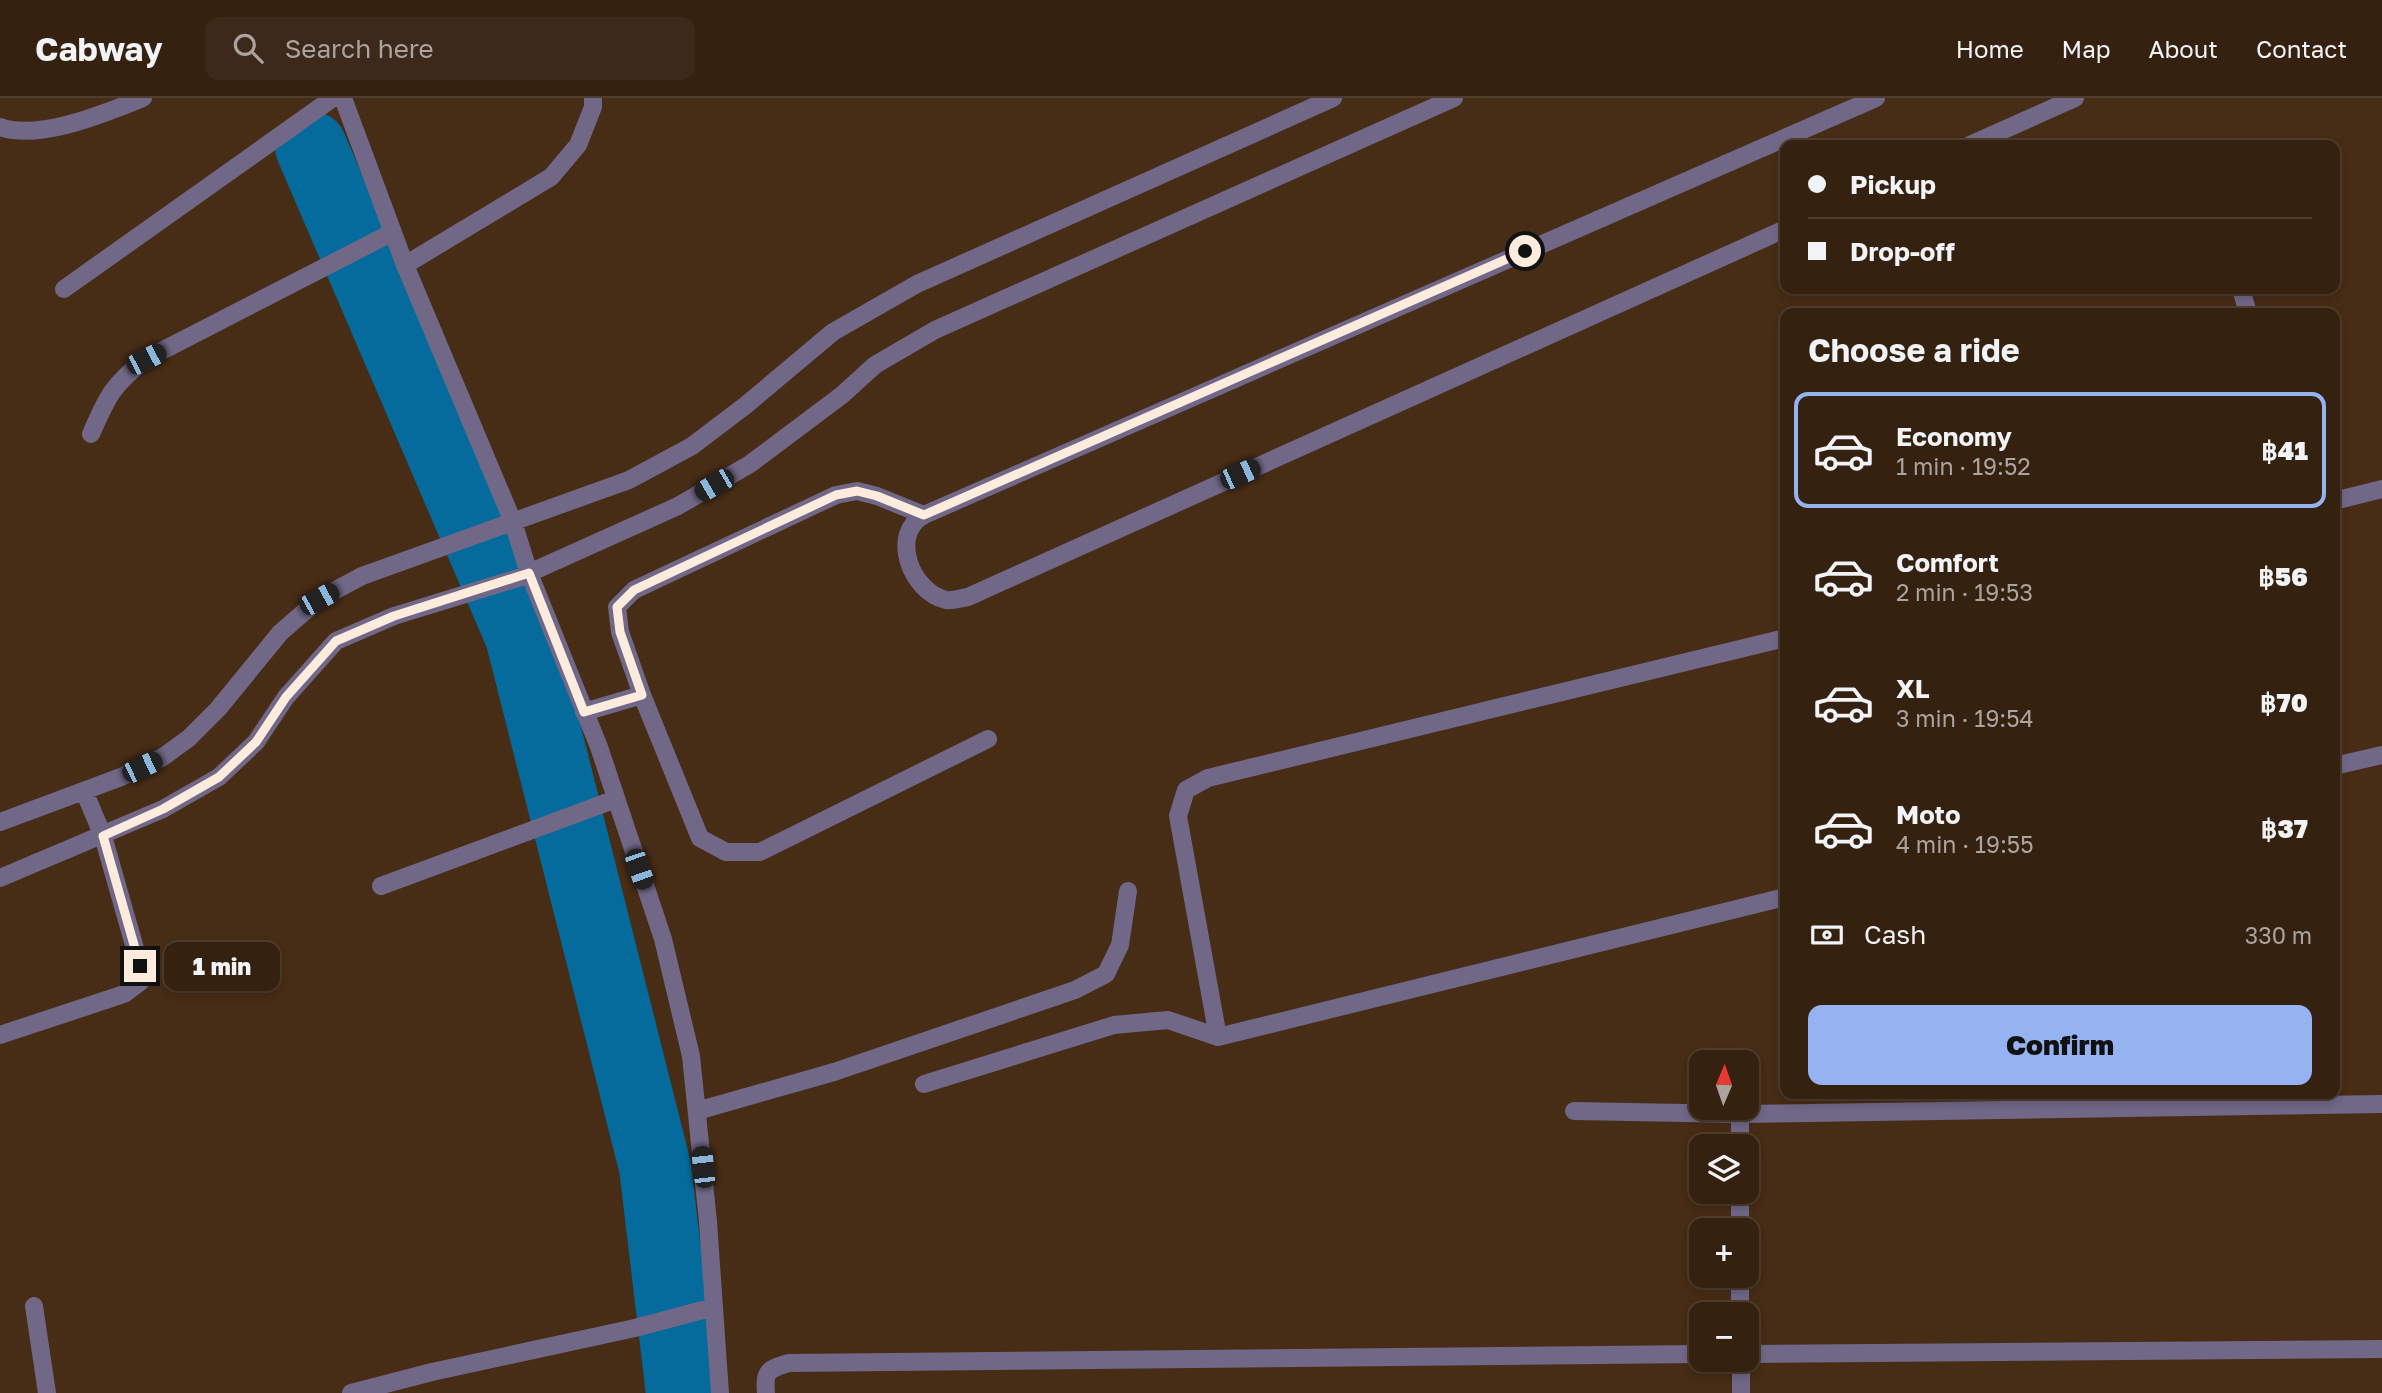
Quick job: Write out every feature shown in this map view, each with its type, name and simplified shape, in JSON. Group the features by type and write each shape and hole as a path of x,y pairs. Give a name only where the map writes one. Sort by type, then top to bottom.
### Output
{"street":[{"path":"0,127 12,131 37,131 143,98"},
{"path":"64,289 333,98"},
{"path":"343,98 523,575 584,712 663,939 691,1056 720,1393"},
{"path":"405,265 551,177 578,145 593,107 593,98"},
{"path":"0,822 121,777 163,757 189,738 244,679 280,633 319,599 362,576 629,480 692,446 833,332 917,284 1334,98"},
{"path":"0,878 163,809 219,777 256,742 286,697 336,641 394,616 523,575 678,506 750,464 842,395 875,365 935,330 1454,98"},
{"path":"1780,140 1876,98"},
{"path":"1981,140 2075,98"},
{"path":"1780,140 924,515 916,519 907,532 906,557 918,579 933,594 948,600 968,597 1780,231"},
{"path":"91,434 106,397 123,376 146,359 393,232"},
{"path":"2340,500 2382,489"},
{"path":"924,515 857,491 836,495 634,590 617,607 620,632 642,695 700,838 726,852 760,852 988,739"},
{"path":"1218,1037 1178,816 1186,790 1208,779 1780,639"},
{"path":"584,712 642,695"},
{"path":"2340,765 2382,755"},
{"path":"0,1035 124,994 140,982 140,966 103,836 83,791"},
{"path":"382,886 616,799"},
{"path":"697,1111 834,1072 1075,990 1106,974 1120,944 1128,891"},
{"path":"924,1084 1114,1024 1168,1020 1218,1037 1780,898"},
{"path":"1759,1114 2382,1104"},
{"path":"1574,1111 1689,1113"},
{"path":"34,1306 47,1393"},
{"path":"351,1393 432,1372 635,1328 714,1307"},
{"path":"1759,1354 2382,1349"},
{"path":"766,1393 765,1377 772,1367 789,1363 1689,1354"},
{"path":"1741,1372 1741,1393"}],"waterway":[{"path":"311,147 521,636 655,1167 682,1393"}],"route":[{"path":"140,966 103,836 163,809 219,777 256,742 286,697 336,641 394,616 529,573 584,712 642,695 620,632 617,607 634,590 836,495 857,491 924,515 1525,251"}]}
